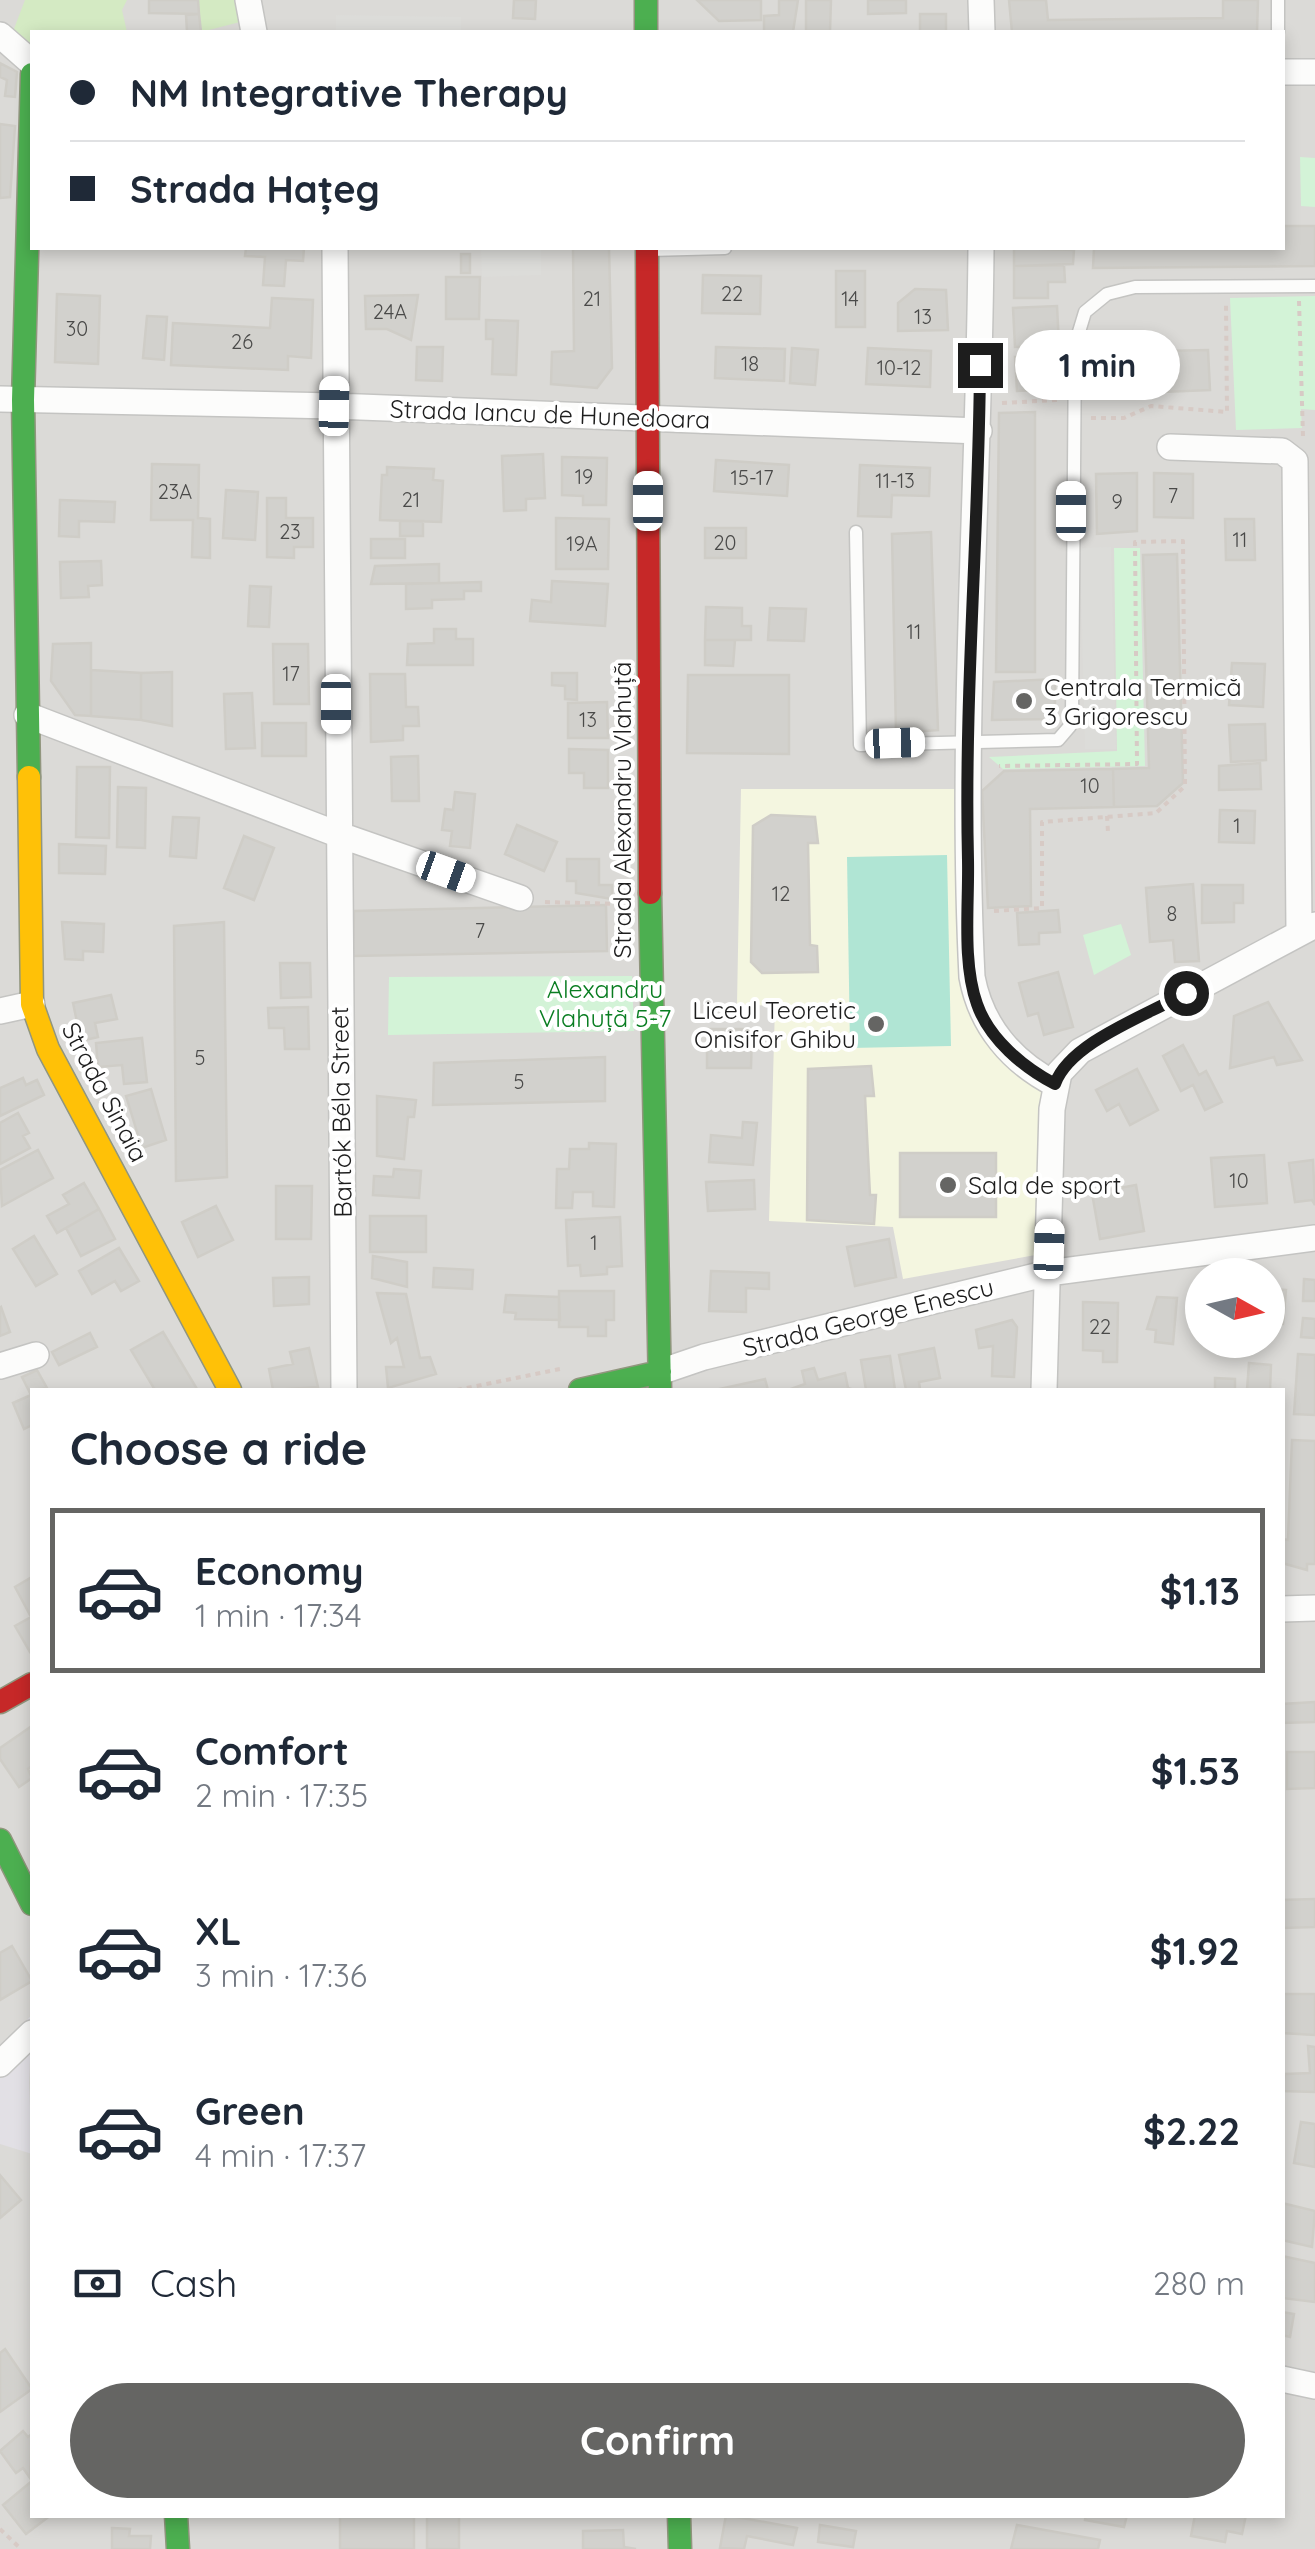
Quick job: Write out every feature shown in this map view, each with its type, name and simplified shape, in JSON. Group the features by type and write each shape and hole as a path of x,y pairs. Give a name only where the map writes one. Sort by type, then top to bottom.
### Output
{"street":[{"path":"248,0 249,30"},
{"path":"646,0 646,30"},
{"path":"981,0 982,30"},
{"path":"0,35 30,61"},
{"path":"1285,72 1315,72"},
{"name":"Strada Sinaia","path":"30,105 11,399 27,715 32,1004 48,1049 229,1388"},
{"name":"Bartók Béla Street","path":"335,250 344,1388"},
{"name":"Strada Alexandru Vlahuță","path":"647,250 649,910 660,1381"},
{"path":"981,250 980,404 965,740 969,912 977,1004 992,1031 1029,1071 1055,1084"},
{"name":"Strada Iancu de Hunedoara","path":"11,399 334,406 979,430"},
{"path":"1044,1388 1055,1084 1062,1068 1080,1051 1307,927 1294,461 1282,452 1170,447"},
{"path":"27,715 337,834 520,898"},
{"path":"0,1011 32,1004"},
{"name":"Strada George Enescu","path":"660,1381 704,1357 1048,1273 1315,1238"},
{"path":"0,1366 36,1355"},
{"path":"598,1388 660,1381"},
{"path":"1285,1608 1315,1608"},
{"path":"0,1702 30,1685"},
{"path":"0,1840 30,1900"},
{"path":"0,2064 30,2035"},
{"path":"1285,2380 1315,2386"},
{"path":"176,2518 178,2549"},
{"path":"679,2518 680,2549"}],"lane":[{"path":"1278,0 1278,30"},
{"path":"856,532 860,745 1058,740 1070,726 1071,419 1075,345 1085,312 1107,294 1136,287 1226,290 1315,286"}],"path":[{"path":"1294,461 1304,435 1299,286"},
{"path":"1071,419 1124,418 1152,406 1227,412 1226,290"},
{"path":"980,404 1072,399"},
{"path":"994,911 1042,908 1042,822 1156,812 1185,786 1183,540 1135,542 1138,764 999,766"},
{"path":"1108,816 1108,832"},
{"path":"520,898 546,903 605,902 649,910"},
{"path":"467,1388 572,1367"},
{"path":"0,2529 21,2549"}],"shaded area":[{"path":"0,0 1315,0 1315,2549 0,2549"},
{"path":"336,15 461,17 461,30 336,30"},
{"path":"481,250 541,250 541,275 482,277"},
{"path":"1111,547 1116,749 1085,749 1080,548"},
{"name":"Liceul Teoretic Onisifor Ghibu","path":"741,789 957,789 960,977 968,1009 985,1038 1045,1087 1041,1254 903,1279 893,1227 769,1221 775,1006 737,1004"},
{"path":"30,2017 30,2153 0,2144 0,2045"}],"green space":[{"path":"25,0 127,0 122,10 127,30 30,30 30,49 12,34"},
{"path":"198,0 239,0 240,22 201,30"},
{"path":"1300,157 1315,158 1315,207 1301,206"},
{"path":"1315,296 1315,410 1301,409 1302,428 1236,430 1230,298"},
{"path":"1114,548 1140,548 1145,766 1003,769 989,757 1117,751"},
{"path":"947,855 951,1046 850,1048 847,857"},
{"path":"1121,924 1131,955 1094,975 1083,935"},
{"name":"Alexandru Vlahuță 5-7","path":"632,976 634,1031 388,1035 389,977"}],"building":[{"path":"149,0 198,0 199,14 149,13"},
{"path":"514,0 536,0 535,19 513,18"},
{"path":"697,0 761,0 761,20 719,21"},
{"path":"779,0 798,0 793,30 764,30 764,16 779,15"},
{"path":"806,0 831,0 830,30 806,30"},
{"path":"868,0 906,0 906,13 868,14"},
{"path":"1009,0 1046,0 1048,20 1223,18 1223,0 1258,0 1257,30 1012,30"},
{"path":"199,14 201,30 187,30 186,15"},
{"path":"920,14 946,14 946,30 920,30"},
{"path":"0,63 17,72 15,97 5,96 7,80 0,77"},
{"path":"0,124 15,126 10,197 0,198"},
{"path":"1285,226 1315,226 1315,266 1093,268 1094,250 1285,250"},
{"path":"246,250 304,250 303,261 286,260 284,286 263,285 265,257 245,256"},
{"path":"573,250 609,250 612,368 597,388 551,384 552,352 574,351"},
{"path":"1014,250 1074,250 1073,264 1014,266"},
{"path":"461,254 470,254 470,273 461,273"},
{"path":"1064,265 1065,282 1048,282 1048,298 1014,298 1014,266"},
{"path":"836,271 865,271 865,327 836,327"},
{"path":"703,275 761,276 760,314 702,313"},
{"path":"446,277 480,277 479,319 446,319"},
{"path":"915,289 946,290 948,330 898,331 898,303"},
{"path":"57,294 100,296 98,364 55,362"},
{"path":"418,295 411,340 387,329 366,329 365,296"},
{"path":"272,298 313,300 311,358 288,356 288,370 171,365 173,323 270,328"},
{"path":"1057,306 1059,345 1015,347 1013,308"},
{"path":"147,316 167,317 164,360 143,358"},
{"path":"486,320 518,321 516,375 492,374 493,339 486,339"},
{"path":"1149,341 1150,387 1109,387 1109,343"},
{"path":"417,347 443,347 442,381 416,380"},
{"path":"716,347 785,349 784,381 715,378"},
{"path":"792,348 818,350 815,385 790,383"},
{"path":"868,348 931,351 930,387 866,384"},
{"path":"1208,350 1210,390 1163,392 1161,351"},
{"path":"1058,354 1059,389 1017,391 1015,357"},
{"path":"1035,412 1035,672 996,672 999,413"},
{"path":"543,454 545,498 526,499 526,510 504,511 502,456"},
{"path":"562,457 607,458 606,505 583,505 583,496 562,495"},
{"path":"716,460 789,465 787,496 714,491"},
{"path":"152,464 199,465 198,518 210,519 210,558 192,557 193,520 151,520"},
{"path":"860,465 930,468 929,496 892,495 891,517 858,516"},
{"path":"387,467 434,469 433,480 443,481 441,522 380,520 382,475 387,475"},
{"path":"1137,473 1137,531 1097,534 1096,474"},
{"path":"1154,473 1193,474 1193,518 1154,517"},
{"path":"226,490 258,492 255,540 223,538"},
{"path":"267,498 286,498 286,518 313,518 313,547 294,547 294,558 267,557"},
{"path":"60,500 115,502 114,522 79,521 79,537 59,536"},
{"path":"556,518 609,519 608,569 556,569"},
{"path":"1225,519 1254,519 1255,560 1226,560"},
{"path":"400,521 423,521 423,536 400,536"},
{"path":"705,528 746,528 746,558 705,558"},
{"path":"931,532 938,730 896,733 892,534"},
{"path":"371,539 405,539 405,558 371,558"},
{"path":"1177,554 1183,783 1157,806 1114,807 1113,769 1149,768 1143,555"},
{"path":"101,561 102,585 88,586 89,597 61,598 60,562"},
{"path":"439,564 439,583 371,584 375,566"},
{"path":"552,581 608,584 605,626 530,621 532,600 551,602"},
{"path":"481,582 481,591 464,591 464,599 432,600 432,608 406,609 406,584"},
{"path":"250,586 271,587 269,627 248,626"},
{"path":"706,607 742,608 742,626 751,626 751,640 705,640"},
{"path":"770,608 806,609 804,641 768,640"},
{"path":"434,629 456,629 456,639 473,639 473,665 407,665 408,644 434,643"},
{"path":"705,640 735,640 733,666 705,665"},
{"path":"91,643 91,716 75,715 51,681 53,644"},
{"path":"273,644 308,644 309,704 274,704"},
{"path":"1232,663 1265,664 1263,707 1229,705"},
{"path":"91,670 141,673 141,720 91,716"},
{"path":"172,672 172,726 141,720 141,673"},
{"path":"552,673 577,673 577,700 565,699 565,686 552,685"},
{"path":"370,674 405,674 406,707 418,707 419,726 403,726 403,740 371,742"},
{"path":"688,675 789,675 789,754 687,753"},
{"name":"Centrala Termică 3 Grigorescu","path":"1055,679 1055,719 992,720 994,682"},
{"path":"252,693 255,748 226,749 224,694"},
{"path":"607,702 608,738 568,738 568,703"},
{"path":"262,723 306,723 306,756 262,756"},
{"path":"1265,724 1266,760 1231,762 1229,725"},
{"path":"569,749 608,750 608,788 584,788 584,773 569,773"},
{"path":"418,756 419,801 392,801 391,757"},
{"path":"1260,763 1261,789 1219,790 1219,766"},
{"path":"77,767 110,767 109,838 76,837"},
{"path":"1113,769 1114,807 1030,809 1031,906 988,908 982,791 1004,771"},
{"path":"118,787 146,788 145,848 117,847"},
{"path":"455,792 475,794 470,848 450,846 452,831 442,830 445,809 453,810"},
{"path":"1220,810 1255,811 1254,843 1219,842"},
{"path":"771,815 815,817 818,843 808,843 810,945 817,946 818,972 762,973 751,962 753,826"},
{"path":"173,817 199,818 196,858 170,856"},
{"path":"517,825 557,842 544,871 505,854"},
{"path":"244,836 274,848 254,900 224,888"},
{"path":"59,844 106,846 105,874 59,873"},
{"path":"567,859 599,859 599,885 612,885 612,899 576,893 576,881 567,881"},
{"path":"1193,884 1199,961 1175,962 1173,940 1150,942 1146,888"},
{"path":"1202,885 1243,885 1243,903 1234,903 1234,922 1202,923"},
{"path":"606,905 607,951 353,956 354,911"},
{"path":"1058,910 1060,932 1039,933 1039,944 1019,945 1017,913"},
{"path":"62,922 104,924 103,952 83,951 83,960 65,959"},
{"path":"224,922 227,1177 176,1181 174,926"},
{"path":"280,963 310,963 311,997 281,998"},
{"path":"1058,972 1073,1027 1044,1035 1038,1013 1028,1016 1019,983"},
{"path":"111,995 117,1019 95,1023 98,1037 81,1041 73,1003"},
{"path":"1268,1002 1302,1060 1277,1065 1274,1057 1230,1068 1234,1016"},
{"path":"308,1007 309,1049 285,1049 284,1028 269,1028 268,1008"},
{"path":"707,1029 752,1029 751,1068 707,1068"},
{"path":"142,1038 147,1082 124,1084 122,1065 98,1067 96,1043"},
{"path":"1183,1045 1199,1075 1206,1071 1222,1102 1205,1110 1193,1085 1181,1091 1163,1056"},
{"path":"605,1057 605,1101 433,1105 434,1063"},
{"path":"871,1066 874,1096 865,1096 870,1195 876,1195 874,1224 807,1220 808,1069"},
{"path":"1137,1069 1158,1110 1130,1125 1119,1104 1107,1111 1096,1090"},
{"path":"23,1078 26,1085 37,1080 44,1095 0,1116 0,1088"},
{"path":"151,1089 166,1140 142,1148 126,1096"},
{"path":"377,1096 416,1100 414,1117 408,1117 404,1159 377,1156"},
{"path":"18,1113 29,1133 23,1136 30,1148 0,1164 0,1123"},
{"path":"743,1122 757,1123 753,1165 709,1162 711,1135 742,1138"},
{"path":"589,1143 616,1144 614,1207 593,1206 593,1192 573,1192 572,1208 556,1208 557,1169 569,1169 570,1149 589,1149"},
{"path":"38,1150 53,1178 2,1206 0,1170"},
{"name":"Sala de sport","path":"900,1153 996,1153 996,1217 900,1217"},
{"path":"1264,1155 1267,1203 1215,1207 1211,1158"},
{"path":"1313,1160 1315,1205 1312,1200 1295,1202 1289,1163"},
{"path":"394,1169 421,1171 419,1198 373,1195 374,1176 393,1177"},
{"path":"754,1180 755,1209 708,1211 706,1182"},
{"path":"84,1183 99,1209 57,1233 47,1216 69,1204 63,1195"},
{"path":"1136,1185 1144,1231 1100,1239 1092,1193"},
{"path":"276,1186 312,1186 311,1239 276,1239"},
{"path":"216,1206 233,1240 198,1257 182,1222"},
{"path":"99,1209 115,1239 81,1256 66,1228"},
{"path":"370,1216 426,1216 426,1252 370,1252"},
{"path":"620,1217 622,1266 607,1267 607,1274 581,1276 580,1265 568,1266 566,1220"},
{"path":"34,1236 57,1274 36,1286 13,1249"},
{"path":"889,1239 896,1277 855,1286 847,1247"},
{"path":"119,1248 139,1281 121,1291 115,1281 92,1294 79,1271"},
{"path":"373,1256 407,1262 407,1287 372,1278"},
{"path":"434,1268 473,1270 472,1289 433,1287"},
{"path":"711,1271 769,1273 769,1289 746,1288 746,1312 709,1311"},
{"path":"309,1277 309,1304 274,1306 273,1278"},
{"path":"1304,1279 1315,1280 1315,1301 1303,1301"},
{"path":"559,1291 614,1291 614,1320 606,1320 606,1336 588,1336 588,1327 559,1327"},
{"path":"377,1293 406,1294 420,1358 430,1357 436,1374 388,1388 386,1367 404,1367 397,1338 391,1343"},
{"path":"506,1295 559,1297 560,1320 515,1319 516,1313 504,1312"},
{"path":"1157,1297 1177,1298 1173,1344 1155,1342 1156,1330 1147,1329"},
{"path":"1083,1302 1118,1303 1117,1362 1103,1362 1103,1351 1083,1350"},
{"path":"0,1308 10,1332 0,1336"},
{"path":"1303,1318 1315,1319 1315,1338 1301,1337"},
{"path":"1012,1320 1017,1327 1014,1377 992,1376 993,1346 979,1348 976,1330"},
{"path":"163,1332 196,1388 154,1388 131,1350"},
{"path":"90,1333 97,1347 59,1365 52,1352"},
{"path":"309,1348 318,1387 273,1388 269,1369 293,1364 290,1352"},
{"path":"934,1348 940,1378 919,1382 920,1388 906,1388 899,1355"},
{"path":"1298,1354 1315,1355 1315,1415 1294,1414"},
{"path":"890,1356 895,1388 866,1388 861,1360"},
{"path":"1249,1363 1271,1365 1270,1388 1247,1388"},
{"path":"814,1368 818,1380 845,1373 848,1388 794,1388 805,1384 802,1371"},
{"path":"37,1370 47,1388 30,1388 30,1393 22,1377"},
{"path":"1215,1378 1235,1379 1235,1388 1215,1388"},
{"path":"765,1379 767,1388 724,1388"},
{"path":"30,1395 30,1426 24,1429 13,1403"},
{"path":"1292,1440 1315,1441 1315,1564 1307,1564 1307,1570 1285,1564 1285,1540 1288,1540"},
{"path":"30,1578 30,1615 15,1587"},
{"path":"30,1618 30,1652 15,1626"},
{"path":"1315,1702 1315,1722 1285,1723 1285,1704"},
{"path":"30,1727 30,1779 19,1787 0,1759 0,1748"},
{"path":"1287,1752 1315,1752 1315,1788 1287,1789"},
{"path":"1315,1899 1315,1927 1285,1928 1285,1900"},
{"path":"12,1946 30,1982 0,2000 0,1953"},
{"path":"1285,1994 1315,1994 1315,2035 1285,2033"},
{"path":"1308,2046 1315,2047 1315,2092 1285,2091 1285,2074 1310,2073"},
{"path":"1301,2122 1315,2124 1315,2167 1294,2163"},
{"path":"0,2175 21,2200 0,2218"},
{"path":"1285,2204 1315,2211 1312,2247 1285,2241"},
{"path":"1285,2257 1315,2263 1315,2302 1285,2298"},
{"path":"1285,2312 1294,2314 1290,2337 1285,2336"},
{"path":"5,2349 30,2390 0,2412 0,2353"},
{"path":"23,2431 30,2436 30,2478 23,2468 16,2473 0,2451"},
{"path":"30,2483 30,2518 47,2518 26,2534 3,2505"},
{"path":"340,2518 414,2518 414,2549 340,2549"},
{"path":"427,2518 459,2518 459,2549 427,2549"},
{"path":"725,2518 797,2528 793,2545 747,2536 744,2549 720,2548"},
{"path":"1085,2518 1126,2518 1124,2527"},
{"path":"1194,2518 1245,2518 1242,2534 1227,2531 1225,2542 1191,2536"},
{"path":"820,2525 856,2531 853,2547 818,2542"},
{"path":"1017,2525 1100,2540 1098,2549 1011,2549"},
{"path":"112,2528 130,2529 129,2536 151,2536 150,2549 112,2549"},
{"path":"623,2530 624,2547 636,2549 583,2549 583,2531"}],"traffic: fast":[{"path":"646,0 646,30"},
{"path":"29,777 23,400 30,146"},
{"path":"650,893 660,1388"},
{"path":"589,1388 660,1372"},
{"path":"0,1840 30,1900"},
{"path":"176,2518 178,2549"},
{"path":"679,2518 680,2549"}],"traffic: slow":[{"path":"29,777 32,1004 48,1049 229,1388"}],"traffic: jam":[{"path":"647,250 650,893"},
{"path":"0,1702 30,1685"}],"place":[{"name":"Centrala Termică 3 Grigorescu","path":"1024,701"},
{"name":"Liceul Teoretic Onisifor Ghibu","path":"876,1024"},
{"name":"Sala de sport","path":"948,1185"}],"route":[{"path":"980,365 965,740 972,978 977,1004 992,1031 1029,1071 1055,1084 1062,1068 1080,1051 1186,993"}]}
